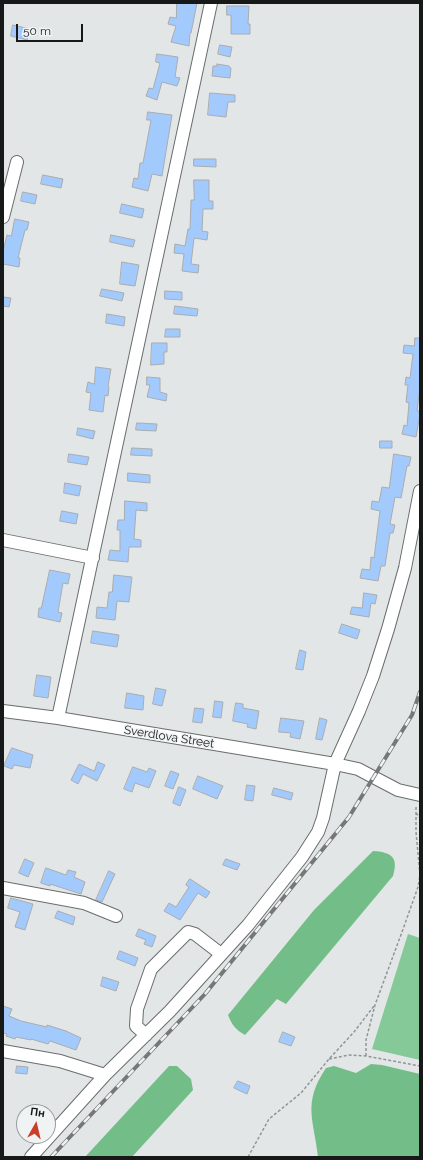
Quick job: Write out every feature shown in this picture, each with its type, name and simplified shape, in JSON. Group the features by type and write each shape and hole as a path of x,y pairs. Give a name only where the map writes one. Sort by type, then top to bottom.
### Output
{"street":[{"path":"58,718 211,3"},
{"path":"3,217 17,162"},
{"path":"31,1157 105,1075 170,1011 248,925 302,857 318,832 323,818 335,764 373,676 388,629 406,568 420,491"},
{"path":"3,540 93,558"},
{"name":"Sverdlova Street","path":"3,711 58,718 335,764 358,769 398,790 418,795"},
{"path":"3,888 84,903 116,916"},
{"path":"146,1036 136,1026 137,1009 151,969 188,932 195,934 221,954"},
{"path":"3,1052 60,1061 105,1075"}],"path":[{"path":"366,1056 366,1040 375,1004 418,887 420,875 416,832 416,813 418,795"},
{"path":"416,813 420,818"},
{"path":"248,1157 269,1119 301,1093 354,1032 375,1004"},
{"path":"329,1059 349,1055 366,1056 420,1066"}],"green space":[{"path":"373,851 389,854 392,857 395,864 393,876 286,1004 277,999 245,1035 239,1031 228,1015 314,910"},
{"path":"408,934 420,938 420,1060 372,1049"},
{"path":"371,1064 382,1065 420,1074 420,1157 318,1157 312,1122 312,1102 314,1092 326,1068 334,1066 356,1073"},
{"path":"169,1066 177,1066 191,1079 193,1090 132,1157 85,1157"}],"building":[{"path":"177,3 197,3 190,33 189,46 171,42 176,26 168,24 170,17 176,18"},
{"path":"227,6 249,6 248,24 250,24 250,34 231,34 231,15 227,15"},
{"path":"13,25 30,29 27,40 11,36"},
{"path":"220,45 232,47 230,57 218,54"},
{"path":"157,54 178,57 175,77 180,78 177,86 162,82 157,100 146,96 149,88 153,89 160,63 156,62"},
{"path":"217,64 229,66 231,68 230,78 212,76 213,66 217,66"},
{"path":"210,93 235,95 235,102 228,102 226,117 208,115"},
{"path":"148,112 172,115 162,176 152,174 148,191 132,187 134,178 138,179 140,163 143,163 151,120 147,120"},
{"path":"194,159 216,159 216,167 194,166"},
{"path":"43,175 63,179 61,188 41,184"},
{"path":"194,180 209,180 209,201 213,201 213,209 203,209 202,231 208,232 207,240 194,238 191,264 199,265 198,273 182,271 184,254 174,253 175,244 185,246 188,229 190,229 191,200 194,200"},
{"path":"23,192 37,195 35,204 21,201"},
{"path":"122,204 144,209 142,218 120,213"},
{"path":"15,219 29,222 27,230 25,230 18,258 20,258 19,267 3,264 3,251 7,235 11,236"},
{"path":"111,235 135,240 133,247 110,242"},
{"path":"122,262 139,265 135,286 120,284"},
{"path":"102,289 124,293 122,301 100,296"},
{"path":"165,291 182,292 182,300 165,299"},
{"path":"3,297 11,298 9,307 3,306"},
{"path":"175,306 198,309 197,316 174,314"},
{"path":"107,314 125,317 124,326 106,323"},
{"path":"166,329 180,329 180,337 165,337"},
{"path":"415,338 420,338 420,387 417,411 420,411 420,414 416,437 402,434 404,425 407,426 409,403 406,402 408,385 405,385 406,377 410,378 413,354 403,353 404,345 414,346"},
{"path":"152,343 167,343 167,352 164,352 164,364 151,365"},
{"path":"96,367 111,369 108,396 105,395 103,412 89,410 91,393 86,392 88,382 94,384"},
{"path":"147,377 160,378 160,392 167,394 166,401 147,397 150,385 147,385"},
{"path":"137,423 157,424 156,431 136,430"},
{"path":"78,428 95,431 93,439 77,435"},
{"path":"380,441 392,441 392,448 380,448"},
{"path":"132,448 152,449 152,456 131,455"},
{"path":"69,454 89,457 87,465 68,462"},
{"path":"394,454 411,457 409,466 407,466 401,498 395,497 390,524 395,525 393,533 390,533 385,566 381,566 378,581 360,578 362,569 370,570 371,557 374,558 380,511 371,509 372,501 379,502 382,487 389,488"},
{"path":"128,473 150,475 150,483 128,481"},
{"path":"65,483 81,486 79,496 64,493"},
{"path":"125,501 147,503 147,511 136,510 134,539 141,540 141,547 129,547 128,562 108,560 110,550 120,551 120,530 117,530 118,520 124,520"},
{"path":"62,511 78,514 76,524 60,521"},
{"path":"50,570 70,574 68,584 63,583 58,612 62,613 60,622 38,617 39,608 41,608"},
{"path":"114,575 132,577 129,602 117,601 115,620 96,618 97,607 107,608 109,592 112,592"},
{"path":"364,593 377,595 375,604 371,603 369,617 350,614 352,607 362,608"},
{"path":"342,624 360,630 357,639 339,633"},
{"path":"93,631 119,635 117,647 91,643"},
{"path":"300,650 306,652 303,670 296,669"},
{"path":"37,675 51,677 48,698 34,696"},
{"path":"156,688 166,690 162,706 153,704"},
{"path":"127,693 144,696 143,710 125,708"},
{"path":"215,701 223,702 221,718 213,717"},
{"path":"236,703 243,704 243,708 259,711 256,729 247,727 248,724 233,721"},
{"path":"195,708 204,709 202,723 193,722"},
{"path":"281,718 304,721 300,739 290,737 291,733 279,732"},
{"path":"320,718 327,720 322,740 316,739"},
{"path":"12,748 33,755 30,768 14,765 12,769 4,766"},
{"path":"98,762 105,765 97,781 83,774 78,784 71,780 79,764 94,771"},
{"path":"133,767 147,772 149,768 156,771 149,788 135,783 132,792 124,789"},
{"path":"171,771 179,774 173,789 165,786"},
{"path":"198,776 223,786 217,799 193,789"},
{"path":"247,785 255,786 253,801 245,800"},
{"path":"179,787 186,790 180,806 173,803"},
{"path":"274,788 293,793 291,800 272,795"},
{"path":"25,859 34,863 28,877 19,873"},
{"path":"226,859 240,864 237,870 223,865"},
{"path":"46,868 66,875 68,870 76,872 74,877 85,882 81,894 50,884 50,886 41,883"},
{"path":"109,871 115,874 102,902 96,900"},
{"path":"190,879 210,892 206,898 198,893 180,920 164,911 169,903 176,907 189,887 186,885"},
{"path":"11,898 33,904 25,930 15,927 20,912 8,908"},
{"path":"58,911 75,917 73,925 55,918"},
{"path":"139,929 156,936 152,947 144,944 146,940 136,936"},
{"path":"120,951 138,958 135,966 117,959"},
{"path":"103,977 119,982 116,991 101,986"},
{"path":"3,1006 12,1009 9,1016 21,1021 47,1027 47,1025 81,1038 76,1050 50,1041 48,1044 31,1039 16,1037 15,1039 6,1036 7,1034 3,1033"},
{"path":"283,1032 295,1037 291,1046 279,1042"},
{"path":"17,1066 28,1067 27,1074 16,1073"},
{"path":"238,1081 250,1086 247,1094 234,1088"}],"railway":[{"path":"51,1157 205,994 349,817 412,715 420,692"}]}
